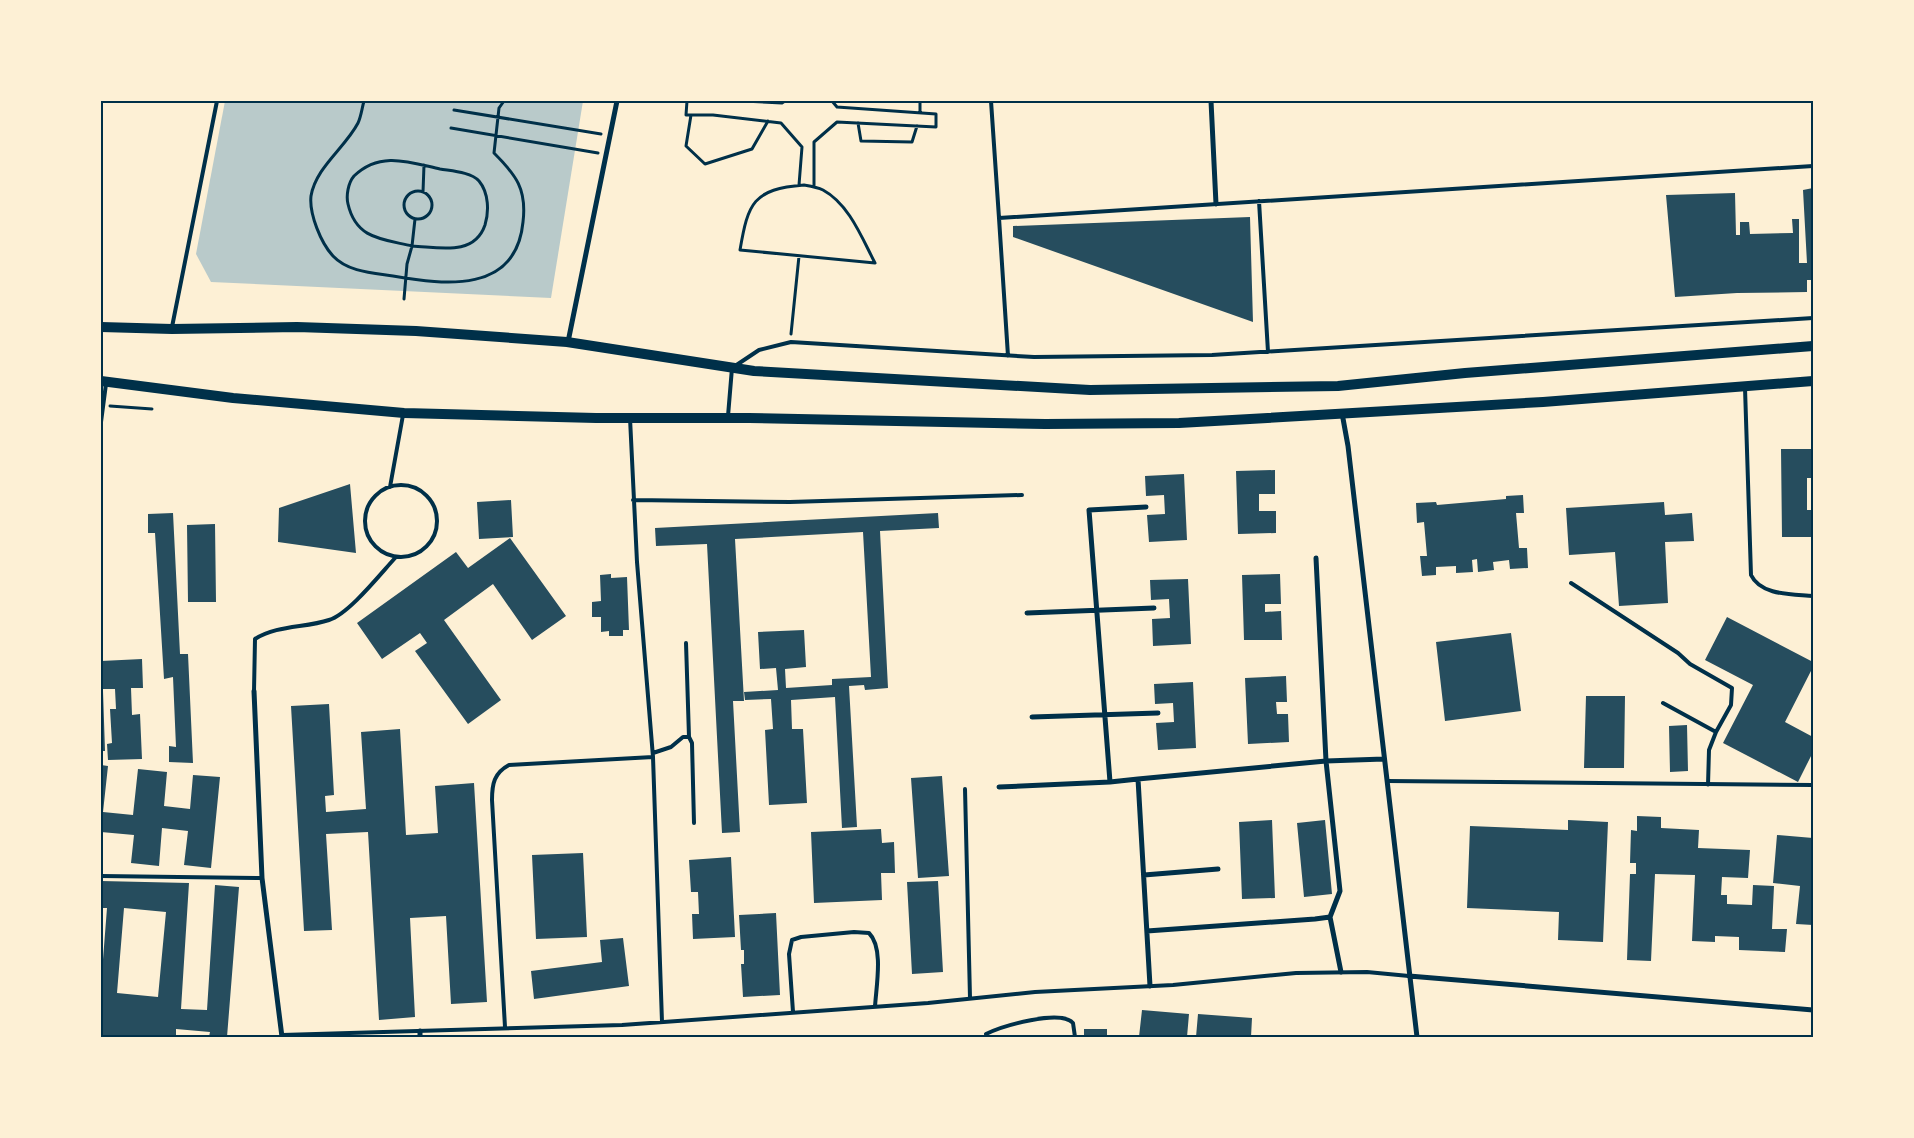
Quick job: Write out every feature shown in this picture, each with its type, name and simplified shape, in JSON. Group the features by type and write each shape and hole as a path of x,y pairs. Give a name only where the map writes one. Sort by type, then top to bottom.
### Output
{"main road":[{"path":"101,327 172,329 297,327 416,332 568,342 732,368 990,386 1090,390 1338,386 1475,372 1813,346"},
{"path":"104,381 233,398 404,413 915,423 1170,423 1543,402 1813,381"}],"street":[{"path":"568,342 617,101"},
{"path":"1211,101 1216,204"},
{"path":"1342,413 1348,446 1417,1037"},
{"path":"1110,782 1089,510 1146,507"},
{"path":"1316,558 1326,761 1340,891 1330,916 1341,972"},
{"path":"1027,613 1154,608"},
{"path":"254,691 262,878 282,1036"},
{"path":"1032,717 1158,713"},
{"path":"999,787 1110,782 1326,761 1384,759"},
{"path":"1138,779 1150,986"},
{"path":"1144,875 1218,869"},
{"path":"1147,931 1330,916"},
{"path":"1409,976 1813,1010"}],"lane":[{"path":"172,329 217,101"},
{"path":"991,101 1008,356"},
{"path":"999,218 1813,166"},
{"path":"1259,201 1268,352"},
{"path":"728,418 732,368 759,350 791,342 1008,356 1212,356 1813,318"},
{"path":"101,422 104,381"},
{"path":"1744,386 1751,575 1754,580 1766,589 1813,596"},
{"path":"390,487 404,413"},
{"path":"630,418 633,500 653,755 662,1022"},
{"path":"400,485 419,490 426,496 436,513 434,532 430,541 415,554 396,557 379,549 367,534 365,524 369,505 374,497 390,487 400,485"},
{"path":"633,500 790,502 1022,496"},
{"path":"254,691 255,639 266,632 330,620 343,613 396,557"},
{"path":"1571,583 1678,653 1690,664 1732,688 1731,705 1716,732 1709,750 1708,785"},
{"path":"686,643 689,737 692,743 694,823"},
{"path":"1663,703 1716,732"},
{"path":"506,1027 492,800 494,779 501,770 510,764 653,755 671,747 683,737 689,737"},
{"path":"1387,781 1813,785"},
{"path":"965,789 970,998"},
{"path":"101,876 262,878"},
{"path":"793,1012 788,954 792,940 801,937 854,932 869,933 874,938 878,949 876,1007"},
{"path":"282,1036 420,1034 506,1027 662,1022 876,1007 1035,992 1150,986 1296,973 1341,972 1409,976"},
{"path":"986,1034 1024,1021 1063,1018 1073,1023 1075,1037"}],"path":[{"path":"364,101 358,123 316,181 311,197 312,210 323,239 334,257 355,270 438,282 473,282 488,276 513,255 523,228 524,198 512,171 494,153 497,118 499,108 504,101"},
{"path":"687,101 686,115 781,123 802,147 799,185"},
{"path":"743,101 785,101"},
{"path":"814,187 814,142 837,122 936,127 936,114 837,107 832,101"},
{"path":"848,106 850,101"},
{"path":"920,101 920,112"},
{"path":"454,110 609,136"},
{"path":"691,115 686,146 705,164 752,149 768,121"},
{"path":"858,123 860,141 912,142 917,126"},
{"path":"451,128 605,154"},
{"path":"394,160 467,174 479,182 489,213 483,231 472,243 445,250 412,246 367,234 355,224 346,197 351,179 361,170 376,162 394,160"},
{"path":"422,192 424,166"},
{"path":"799,185 814,187 822,189 838,201 853,223 875,263 740,250 746,216 757,200 770,190 799,185"},
{"path":"422,192 430,198 430,211 424,217 415,219 405,210 404,201 410,194 422,192"},
{"path":"404,299 415,219"},
{"path":"791,342 799,256"},
{"path":"101,405 152,409"}],"shaded area":[{"path":"225,101 583,101 551,298 211,282 196,254"}],"building":[{"path":"1813,188 1813,280 1807,280 1807,292 1737,293 1675,297 1666,195 1735,193 1736,235 1740,235 1740,222 1749,222 1750,234 1793,233 1792,219 1799,219 1799,263 1807,263 1803,190"},
{"path":"1250,217 1253,322 1013,237 1013,226"},
{"path":"1781,449 1813,449 1813,478 1807,478 1807,510 1813,510 1813,537 1782,537"},
{"path":"1275,470 1275,494 1259,494 1259,511 1276,511 1276,533 1238,534 1236,471"},
{"path":"1184,474 1187,540 1149,542 1147,515 1165,514 1164,495 1146,496 1145,476"},
{"path":"350,484 356,553 278,542 279,508"},
{"path":"1523,495 1524,513 1516,513 1519,548 1527,548 1528,568 1510,569 1509,560 1493,562 1494,570 1478,572 1477,559 1472,560 1473,572 1456,573 1456,566 1436,567 1436,575 1422,576 1420,556 1427,556 1424,522 1417,523 1416,503 1436,502 1437,505 1506,499 1506,496"},
{"path":"511,500 513,537 479,539 477,502"},
{"path":"1664,502 1665,515 1692,513 1694,541 1665,542 1668,603 1619,606 1615,552 1569,555 1566,508"},
{"path":"173,513 180,654 188,654 193,763 169,762 169,746 176,747 173,677 164,679 155,533 148,533 148,514"},
{"path":"938,513 939,528 880,531 888,688 865,690 864,685 849,686 857,827 842,828 835,697 791,700 792,729 803,729 807,803 769,805 765,730 773,729 771,699 745,700 744,692 778,690 776,668 760,669 758,632 804,630 806,667 785,669 786,688 832,685 832,679 871,677 863,532 735,539 744,701 733,701 740,832 722,833 707,544 656,546 655,528"},
{"path":"215,524 216,602 188,602 187,525"},
{"path":"510,538 566,616 532,640 493,584 444,620 501,700 468,724 415,651 427,643 420,633 382,659 357,623 456,552 468,568"},
{"path":"611,574 611,578 627,577 629,630 623,630 623,636 609,636 609,631 601,632 601,617 592,617 592,602 601,601 600,575"},
{"path":"1280,574 1281,604 1265,604 1265,612 1281,611 1282,640 1244,640 1242,575"},
{"path":"1188,579 1191,644 1153,646 1152,619 1170,618 1169,599 1151,600 1150,580"},
{"path":"1727,617 1813,662 1813,667 1785,722 1813,737 1813,752 1798,782 1723,743 1753,685 1705,660"},
{"path":"1511,633 1521,711 1445,721 1436,642"},
{"path":"142,659 143,688 131,688 132,715 140,714 142,759 108,760 107,744 112,743 110,709 116,709 115,689 101,689 101,661"},
{"path":"1286,676 1287,702 1276,702 1277,714 1288,714 1289,742 1248,744 1245,678"},
{"path":"1193,682 1196,748 1158,750 1156,723 1174,722 1173,703 1155,704 1154,684"},
{"path":"101,691 103,691 105,751 101,751"},
{"path":"1586,696 1625,696 1624,768 1584,768"},
{"path":"329,704 334,795 325,796 326,812 366,809 361,732 400,729 406,835 438,833 435,786 474,783 487,1002 451,1004 446,916 410,918 415,1017 379,1020 368,832 326,834 332,930 304,931 291,706"},
{"path":"1687,725 1688,771 1670,772 1669,726"},
{"path":"101,765 108,766 103,812 133,815 138,769 167,772 164,806 190,809 193,775 220,777 211,868 184,865 188,831 162,828 159,866 131,863 134,835 101,832"},
{"path":"942,776 949,876 918,878 911,778"},
{"path":"1637,816 1661,817 1661,828 1699,830 1698,848 1750,850 1748,878 1722,877 1721,895 1727,895 1727,904 1752,905 1753,885 1774,886 1772,929 1787,929 1785,952 1739,950 1739,937 1715,936 1715,942 1692,941 1695,875 1655,874 1651,961 1627,960 1630,874 1636,874 1636,863 1630,863 1631,830 1637,831"},
{"path":"1272,820 1275,898 1242,899 1239,822"},
{"path":"1325,820 1332,894 1304,897 1297,823"},
{"path":"1568,820 1608,822 1603,942 1558,940 1559,912 1467,908 1470,826 1568,830"},
{"path":"881,829 882,843 894,842 895,873 881,873 882,900 814,903 811,832"},
{"path":"1777,835 1813,838 1813,925 1796,924 1800,886 1773,883"},
{"path":"583,853 587,937 536,939 532,855"},
{"path":"731,857 735,937 693,939 692,914 699,914 698,892 691,892 689,860"},
{"path":"101,881 189,883 181,1009 207,1010 215,885 239,887 227,1037 209,1037 210,1032 176,1029 176,1037 101,1037 101,985 107,908 101,908","holes":["124,908 166,912 158,997 117,993"]},
{"path":"938,881 943,972 912,974 907,882"},
{"path":"776,913 780,995 743,997 741,964 744,964 744,950 741,950 739,915"},
{"path":"623,938 629,986 534,999 531,971 602,962 600,940"},
{"path":"1142,1010 1189,1014 1187,1037 1139,1037"},
{"path":"1198,1014 1252,1018 1251,1037 1196,1037"},
{"path":"1084,1029 1107,1029 1107,1037 1084,1037"}]}
